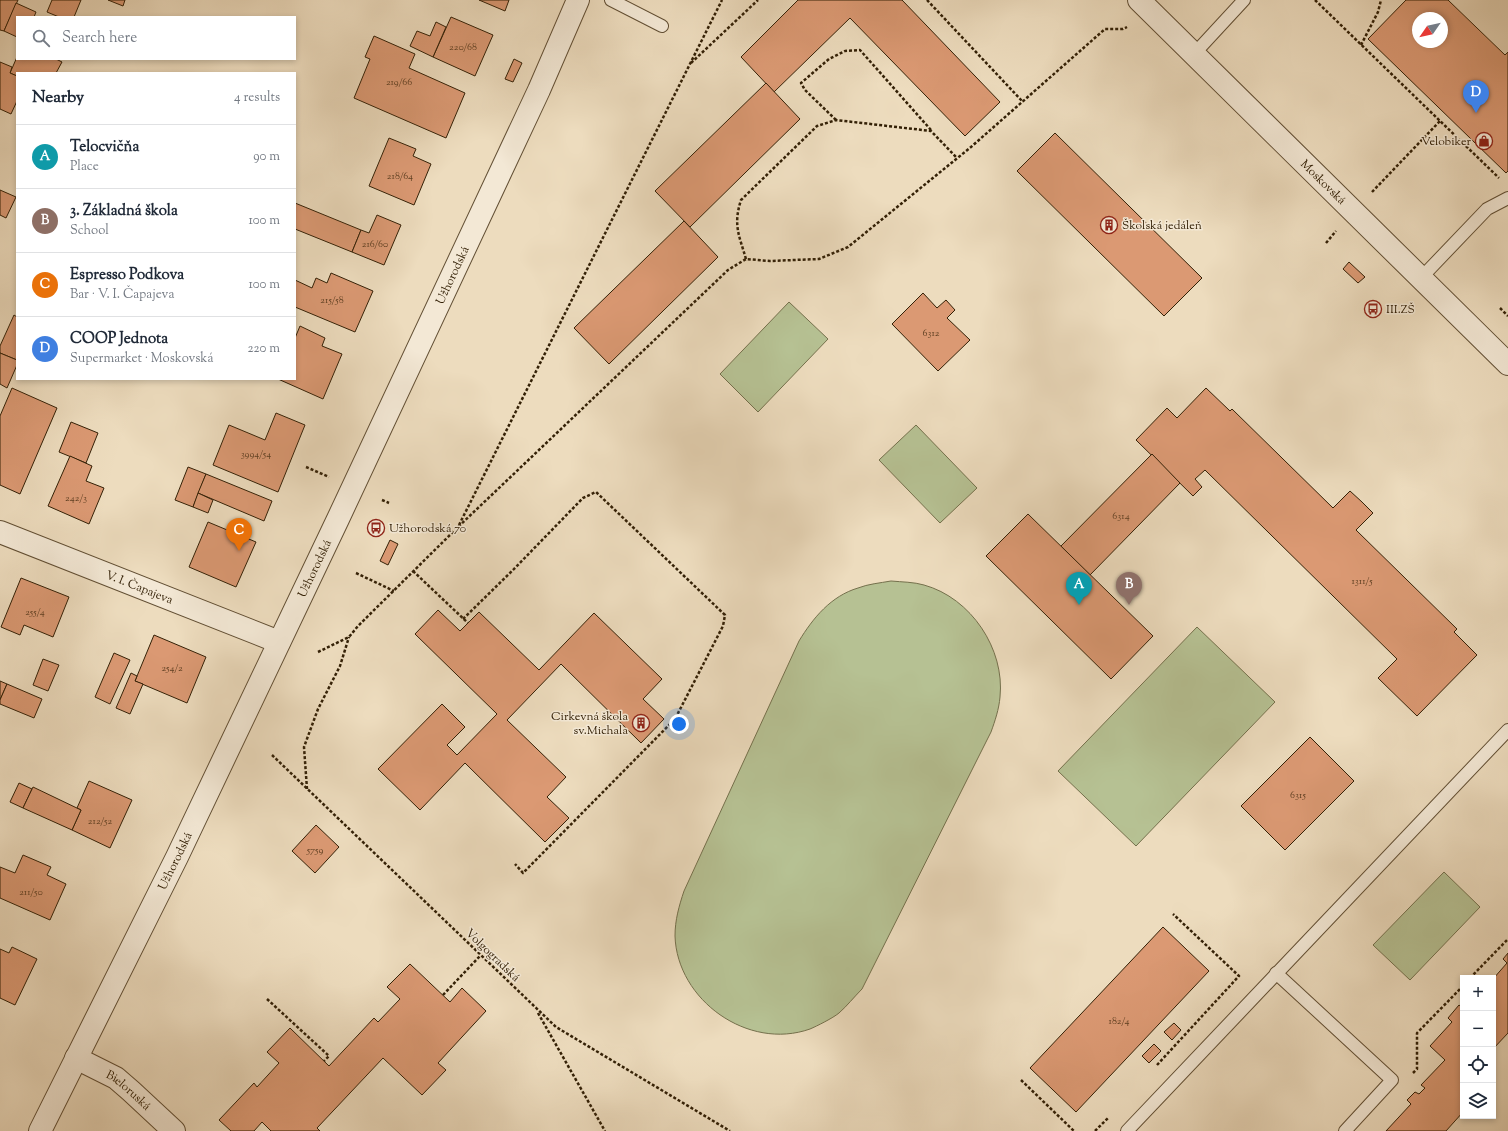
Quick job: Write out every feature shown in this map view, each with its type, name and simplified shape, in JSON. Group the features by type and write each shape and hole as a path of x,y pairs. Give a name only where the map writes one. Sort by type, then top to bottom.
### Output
{"street":[{"name":"Užhorodská","path":"40,1131 177,857 532,104 578,0"},
{"name":"Moskovská","path":"1140,0 1508,364"},
{"name":"V. I. Čapajeva","path":"0,532 279,642"},
{"name":"Bieloruská","path":"76,1058 116,1078 174,1131"}],"lane":[{"path":"611,0 662,26"},
{"path":"1195,53 1244,0"},
{"path":"1421,278 1487,209 1508,198"},
{"path":"1127,1131 1508,730"},
{"path":"1276,973 1392,1080 1346,1131"}],"path":[{"path":"458,527 722,0"},
{"path":"689,65 758,0"},
{"path":"927,0 1023,102"},
{"path":"1315,0 1502,181"},
{"path":"1361,45 1378,12 1382,0"},
{"path":"307,790 304,747 318,709 340,666 349,637 358,626 458,527 728,270 746,259 770,261 819,259 848,247 1023,102 1105,28"},
{"path":"836,120 805,90 801,83 829,59 845,51 860,50 931,131 957,158"},
{"path":"746,259 737,230 737,212 741,200 817,126 836,120 931,131"},
{"path":"1367,197 1440,121"},
{"path":"1326,243 1336,230"},
{"path":"1500,308 1508,316"},
{"path":"306,467 331,478"},
{"path":"463,619 583,498 596,492 725,615 723,626 675,719 523,873 514,864"},
{"path":"382,500 389,503"},
{"path":"413,571 468,623"},
{"path":"356,573 394,591"},
{"path":"318,652 349,637"},
{"name":"Volgogradská","path":"272,755 536,1010 556,1027 730,1131"},
{"path":"1154,1068 1239,976 1173,914"},
{"path":"1473,975 1508,939"},
{"path":"443,995 480,956"},
{"path":"1412,1074 1417,1068 1417,1033 1460,989"},
{"path":"267,999 329,1056 324,1061"},
{"path":"536,1010 605,1131"},
{"path":"1021,1080 1074,1131"},
{"path":"1095,1131 1111,1114"}],"green space":[{"path":"789,302 828,339 758,412 720,374"},
{"path":"916,425 977,488 940,523 879,460"},
{"path":"891,581 924,585 941,592 956,601 970,613 982,628 991,644 997,661 1000,679 998,710 991,732 862,989 839,1013 810,1029 786,1034 763,1033 741,1026 720,1015 702,999 688,981 679,959 675,936 680,902 804,632 817,616 839,596 862,587"},
{"path":"1197,627 1275,702 1136,846 1058,771"},
{"path":"1444,872 1480,907 1410,980 1373,945"}],"building":[{"path":"0,0 18,0 4,31 0,30"},
{"path":"52,0 81,0 74,16 57,16 47,12"},
{"path":"108,0 125,0 123,6"},
{"path":"479,0 509,0 505,11"},
{"path":"798,0 902,0 1000,102 965,136 850,18 774,92 741,57"},
{"path":"1406,0 1448,0 1505,55 1508,52 1508,171 1506,173 1368,39"},
{"path":"16,3 36,12 34,16 16,16 16,37 4,31"},
{"path":"451,17 493,35 475,76 433,57"},
{"path":"436,22 446,27 433,57 410,46 417,31 430,36"},
{"path":"374,36 415,54 409,68 465,93 446,138 354,98 370,59 365,57"},
{"path":"16,59 58,60 62,62 57,72 16,72 16,76 10,73"},
{"path":"514,59 522,63 513,82 505,79"},
{"path":"0,62 12,67 10,73 16,76 16,103 11,114 0,109"},
{"path":"766,83 800,119 690,227 655,191"},
{"name":"Školská jedáleň","path":"1055,133 1202,278 1164,316 1017,171"},
{"path":"389,138 416,149 413,156 431,164 414,205 369,186"},
{"path":"0,190 16,197 6,218 0,215"},
{"path":"296,203 361,230 352,252 296,229"},
{"path":"377,215 401,225 384,265 352,252 361,230 369,233"},
{"path":"684,221 718,257 609,364 574,328"},
{"path":"1349,262 1365,277 1358,283 1343,269"},
{"path":"331,273 373,291 355,332 296,307 296,280 312,288 316,278 327,283"},
{"path":"923,293 937,308 946,300 955,310 947,318 970,340 938,371 892,324"},
{"path":"14,315 16,316 16,360 0,353 0,346"},
{"path":"300,326 325,338 322,346 342,354 323,399 280,380 296,380 296,336"},
{"path":"0,353 16,360 16,367 7,388 0,384"},
{"path":"12,388 57,408 20,494 0,485 0,416"},
{"path":"1206,388 1230,411 1232,409 1333,508 1350,491 1362,502 1373,513 1356,530 1457,629 1454,632 1477,655 1417,716 1378,678 1397,659 1205,470 1195,479 1202,487 1193,496 1136,440 1167,408 1177,418"},
{"path":"276,413 305,425 278,492 213,465 229,425 265,440"},
{"path":"71,422 98,433 86,463 59,452"},
{"path":"1152,454 1180,483 1090,575 1061,546"},
{"path":"70,456 92,466 86,481 104,488 89,524 48,506"},
{"path":"188,467 206,474 193,507 175,500"},
{"path":"206,474 272,501 264,521 198,493"},
{"path":"198,493 213,500 208,513 193,507"},
{"path":"1028,514 1153,636 1111,679 986,556"},
{"path":"208,522 256,542 236,587 189,567"},
{"path":"390,540 398,544 388,565 380,561"},
{"path":"21,578 69,597 53,637 24,625 20,635 1,627"},
{"name":"Cirkevná škola sv.Michala","path":"438,610 460,631 479,612 539,670 594,613 662,679 643,699 664,719 641,743 561,664 507,720 566,777 547,797 569,818 545,842 465,763 420,810 378,769 442,704 465,727 447,745 457,755 497,714 415,634"},
{"path":"154,635 206,657 187,703 135,681"},
{"path":"114,653 130,660 110,704 95,697"},
{"path":"43,659 59,665 48,691 33,685"},
{"path":"131,673 137,676 135,681 143,684 130,714 116,708"},
{"path":"0,681 7,684 0,700"},
{"path":"7,684 42,699 34,718 0,704 0,700"},
{"path":"1310,737 1354,781 1285,850 1241,806"},
{"path":"89,781 132,800 110,848 72,830 81,810 77,808"},
{"path":"19,783 32,789 23,808 10,802"},
{"path":"33,787 81,810 72,830 23,808"},
{"path":"316,825 339,847 315,873 292,851"},
{"path":"23,855 51,867 47,875 66,884 50,920 0,898 0,867 15,873"},
{"path":"1163,927 1209,971 1076,1112 1030,1068"},
{"path":"12,947 37,959 15,1005 0,998 0,949 9,953"},
{"path":"1508,953 1508,1033 1496,1046 1496,976 1507,963 1503,959"},
{"path":"410,964 450,1002 462,988 486,1011 438,1063 446,1070 422,1095 383,1058 317,1128 320,1131 271,1131 262,1122 254,1131 231,1131 219,1120 254,1083 257,1087 279,1063 267,1052 290,1028 329,1066 374,1018 378,1022 400,999 387,987"},
{"path":"1459,1005 1460,1006 1460,1115 1446,1131 1386,1131 1411,1104 1407,1100 1415,1092 1419,1094 1425,1088 1421,1085 1445,1060 1430,1046 1452,1022 1448,1018"},
{"path":"1174,1023 1181,1030 1172,1040 1164,1032"},
{"path":"1154,1044 1161,1051 1149,1063 1142,1056"}],"place":[{"name":"COOP Jednota","path":"1476,113"},
{"name":"Velobiker","path":"1484,141"},
{"name":"Školská jedáleň","path":"1109,225"},
{"name":"III.ZŠ","path":"1373,309"},
{"name":"Užhorodská 70","path":"376,528"},
{"name":"Espresso Podkova","path":"239,551"},
{"name":"Telocvičňa","path":"1079,605"},
{"name":"3. Základná škola","path":"1129,605"},
{"name":"Cirkevná škola sv.Michala","path":"641,723"}]}
